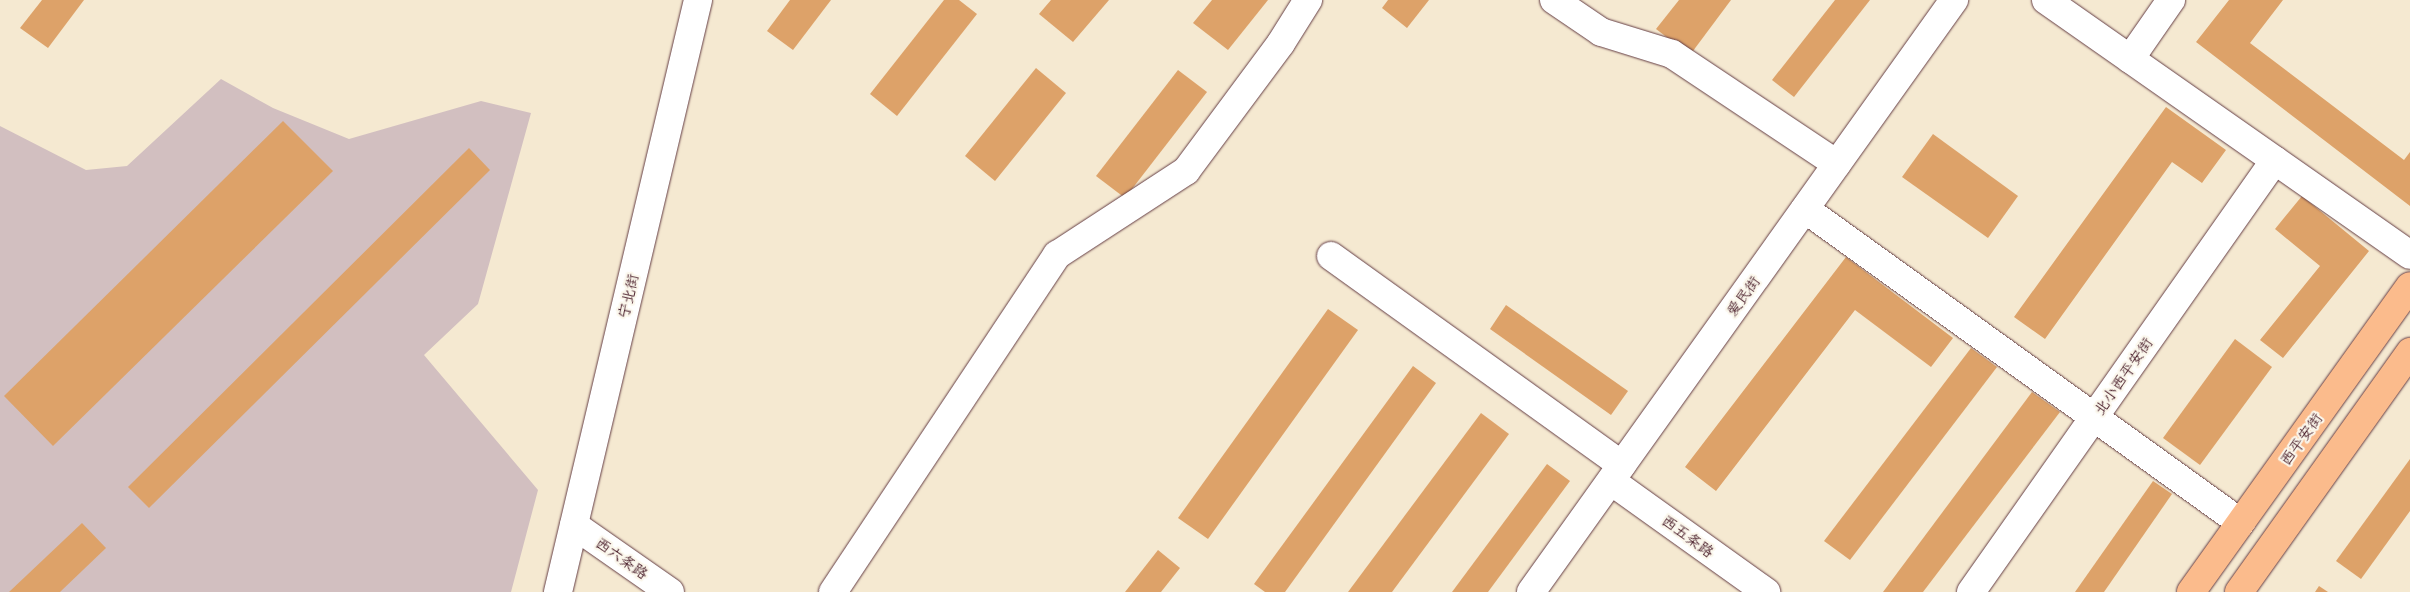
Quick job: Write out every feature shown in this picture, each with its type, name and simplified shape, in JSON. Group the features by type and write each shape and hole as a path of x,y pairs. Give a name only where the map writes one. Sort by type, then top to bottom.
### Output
{"main road":[{"name":"西平安街","path":"2191,592 2410,286"},
{"path":"2238,592 2410,352"}],"street":[{"name":"宁北街","path":"558,592 698,0"},
{"path":"833,592 1057,255 1186,171 1281,43 1308,0"},
{"path":"1554,0 1600,32 1672,54 1837,164"},
{"name":"爱民街","path":"1531,592 1954,0"},
{"path":"2046,0 2410,255"},
{"path":"2130,59 2171,0"},
{"name":"北小西平安街","path":"1971,592 2275,160"},
{"path":"1805,209 2241,523"},
{"name":"西五条路","path":"1331,256 1616,473 1766,592"},
{"name":"西六条路","path":"574,525 670,592"}],"shaded area":[{"path":"221,79 273,108 349,139 481,101 531,113 478,304 424,355 538,490 511,592 0,592 0,126 86,170 127,166"}],"building":[{"path":"42,0 84,0 48,48 20,28"},
{"path":"790,0 831,0 793,50 767,31"},
{"path":"944,0 959,0 977,14 897,116 870,94"},
{"path":"1051,0 1109,0 1073,42 1039,14"},
{"path":"1212,0 1268,0 1228,50 1193,23"},
{"path":"1388,0 1429,0 1407,28 1382,8"},
{"path":"1679,0 1731,0 1690,55 1656,29"},
{"path":"1835,0 1870,0 1794,97 1772,80"},
{"path":"2229,0 2283,0 2250,43 2404,160 2410,152 2410,206 2196,42"},
{"path":"1036,68 1066,93 995,181 965,156"},
{"path":"1178,70 1207,92 1125,198 1096,176"},
{"path":"2166,107 2226,150 2202,183 2172,162 2045,339 2014,317"},
{"path":"283,121 333,171 53,446 4,396"},
{"path":"1933,134 2018,196 1988,238 1902,177"},
{"path":"469,148 490,170 149,508 128,487"},
{"path":"2302,196 2369,251 2283,358 2260,340 2320,266 2275,229"},
{"path":"1846,257 1953,338 1931,367 1855,310 1716,491 1685,467"},
{"path":"1506,305 1628,391 1611,415 1490,329"},
{"path":"1328,309 1358,330 1208,539 1178,518"},
{"path":"2235,339 2272,367 2200,465 2163,438"},
{"path":"1971,348 1997,367 1850,560 1824,541"},
{"path":"1413,366 1436,383 1285,592 1265,592 1254,584"},
{"path":"2032,392 2060,412 1923,592 1883,592"},
{"path":"1481,413 1509,434 1392,592 1348,592"},
{"path":"2410,459 2410,511 2361,579 2336,561"},
{"path":"1547,464 1570,481 1488,592 1452,592"},
{"path":"2153,481 2172,494 2104,592 2075,592"},
{"path":"82,523 106,548 60,592 9,592"},
{"path":"1158,550 1180,568 1161,592 1125,592"},
{"path":"2319,586 2328,592 2315,592"}]}
